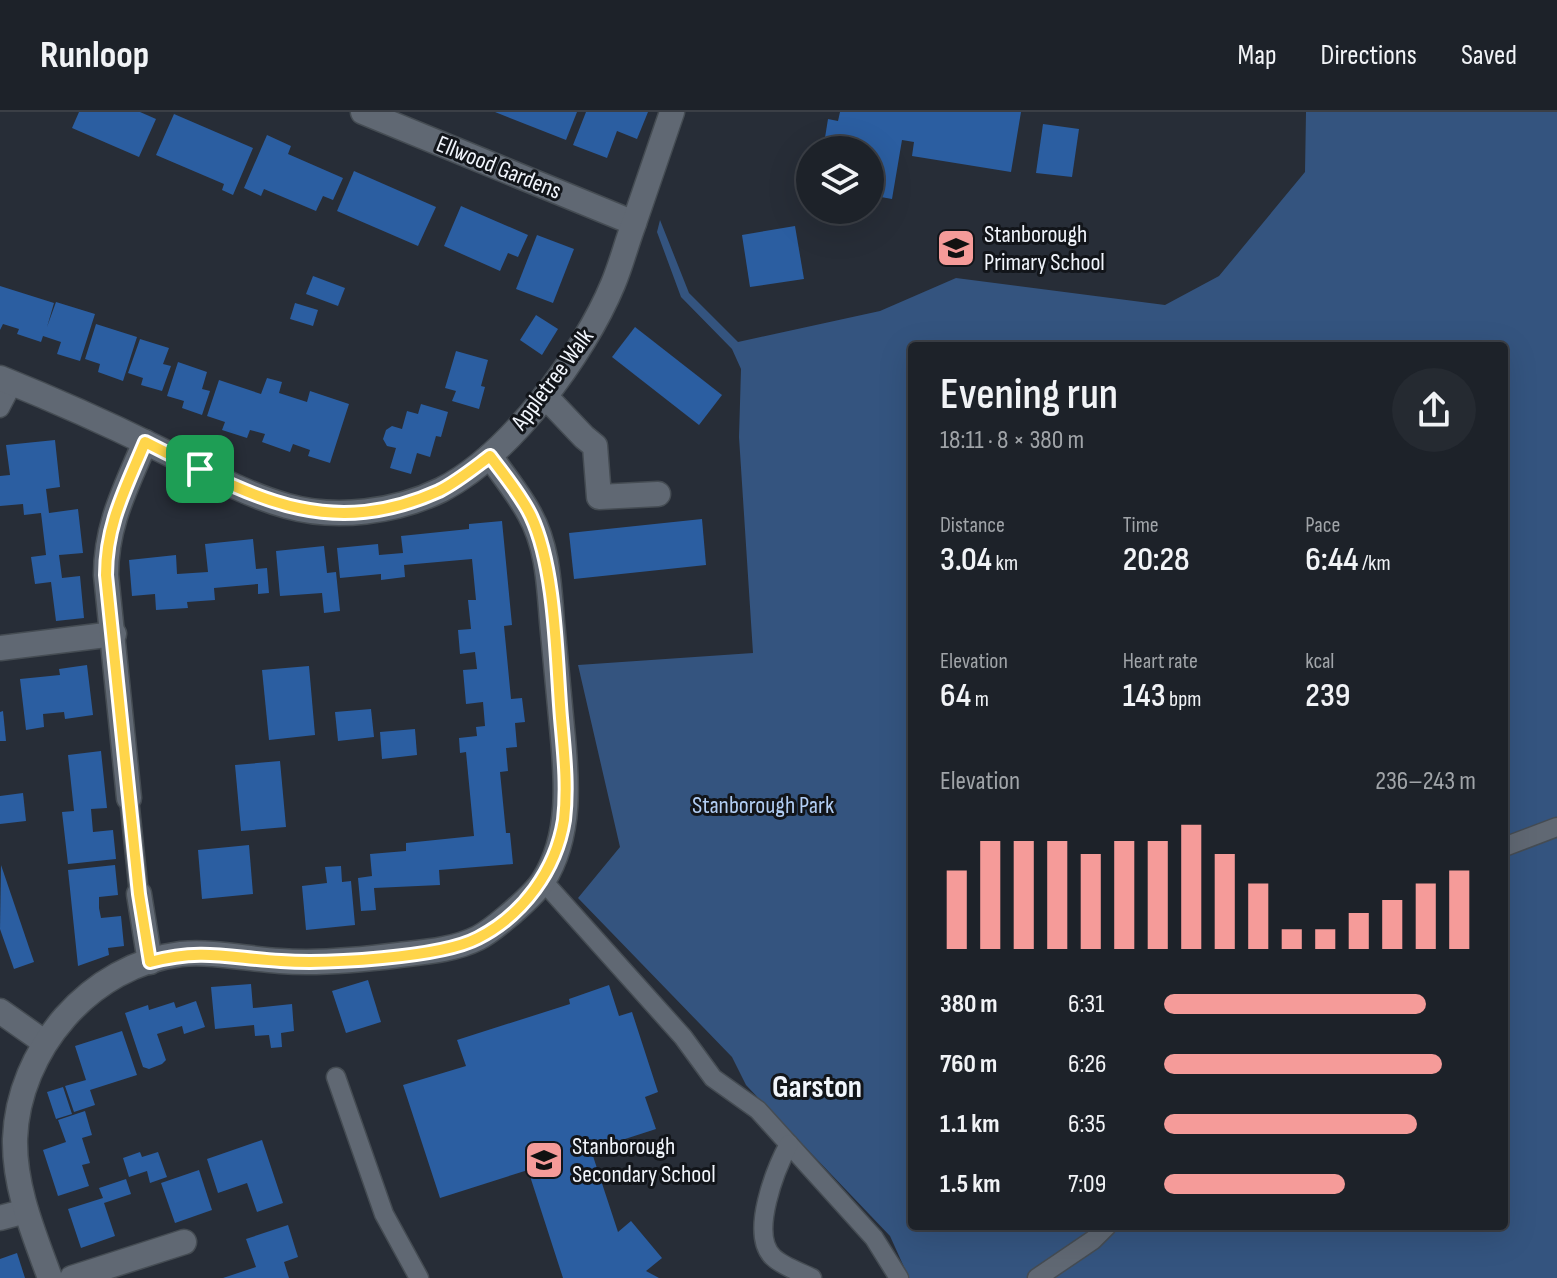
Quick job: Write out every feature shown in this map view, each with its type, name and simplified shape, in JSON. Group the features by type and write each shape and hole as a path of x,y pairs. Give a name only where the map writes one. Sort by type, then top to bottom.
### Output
{"street":[{"name":"Ellwood Gardens","path":"363,112 634,223"},
{"name":"Appletree Walk","path":"6,380 145,442 254,496 290,507 322,513 367,510 414,500 442,489 490,456 545,396 596,321 614,282 672,112"},
{"path":"545,396 595,446 599,497 658,494"},
{"path":"129,798 106,575 106,547 113,518 145,442"},
{"path":"50,1278 26,1211 15,1139 24,1088 44,1042 90,994 117,975 178,955 203,953 309,962 381,958 454,947 478,938 501,922 543,881 556,852 563,822 567,779 547,563 530,514 490,456"},
{"path":"0,648 114,634"},
{"path":"139,894 150,962"},
{"path":"0,1011 44,1042"},
{"path":"0,1218 26,1211"},
{"path":"72,1278 184,1242"}],"lane":[{"path":"0,408 6,380"},
{"path":"129,798 139,894"},
{"path":"1508,845 1557,827"},
{"path":"543,881 683,1037 713,1078 758,1110 874,1238 899,1278"},
{"path":"336,1077 384,1214 419,1278"},
{"path":"789,1144 778,1166 764,1219 765,1244 772,1256 812,1278"},
{"path":"1037,1278 1103,1230"},
{"path":"881,1278 885,1254"}],"green space":[{"name":"Stanborough Park","path":"1306,112 1557,112 1557,1278 909,1278 890,1236 746,1085 732,1057 578,898 620,847 578,665 753,653 739,437 741,369 732,349 681,297 657,232 660,220 689,293 738,342 880,311 956,278 1165,305 1219,276 1305,172"}],"building":[{"path":"79,112 140,112 156,119 139,157 72,128"},
{"path":"495,112 577,112 566,140"},
{"path":"586,112 648,112 637,139 617,131 607,158 573,145"},
{"path":"840,112 1021,112 1011,172 912,156 914,142 902,140 892,199 884,198 884,136 825,136 828,119 838,121"},
{"path":"174,114 253,148 233,195 222,190 224,184 156,155"},
{"path":"1043,124 1079,129 1072,177 1036,173"},
{"path":"267,135 291,146 288,154 343,178 333,200 323,196 316,211 264,189 261,196 244,188"},
{"path":"354,171 436,207 418,246 337,211"},
{"path":"461,206 528,235 518,257 508,253 500,271 444,246"},
{"path":"795,226 804,279 750,287 742,235"},
{"path":"537,235 574,249 553,303 516,289"},
{"path":"313,276 345,288 338,306 306,294"},
{"path":"0,286 54,303 47,327 56,302 95,314 80,361 57,354 61,342 43,336 41,342 17,334 19,329 3,324 0,330"},
{"path":"295,303 318,310 313,326 290,319"},
{"path":"536,315 558,329 542,355 520,340"},
{"path":"96,324 137,337 123,381 98,372 100,364 85,359"},
{"path":"635,327 722,395 699,425 612,357"},
{"path":"140,339 169,348 163,364 171,366 162,391 141,385 143,378 128,373"},
{"path":"456,351 488,360 479,409 452,401 456,391 445,388"},
{"path":"178,362 207,372 202,389 210,391 202,415 182,408 184,401 167,396"},
{"path":"267,378 282,382 279,393 307,402 310,391 349,404 330,463 308,456 310,450 293,444 290,452 262,442 265,434 250,430 247,438 222,430 225,422 207,416 219,380 261,394"},
{"path":"421,404 448,412 441,437 436,436 430,457 417,453 411,474 390,468 396,448 387,446 383,439 386,430 392,426 402,429 407,411 418,414"},
{"path":"55,440 60,487 46,489 49,513 78,509 83,553 59,555 62,578 80,576 84,618 56,621 51,582 35,584 31,557 46,555 41,513 24,515 23,504 0,506 0,476 10,475 6,445"},
{"path":"702,519 706,565 574,579 569,533"},
{"path":"502,521 512,625 504,626 511,699 522,698 525,722 515,723 517,747 506,748 508,771 500,772 506,833 510,833 513,864 439,870 440,885 374,888 376,910 361,911 358,878 372,876 370,854 406,851 406,843 474,836 466,752 460,753 459,738 477,736 476,727 485,726 483,702 466,704 463,670 477,669 475,652 460,654 458,630 471,629 468,600 476,600 472,559 404,565 405,577 381,580 381,574 340,578 337,548 378,544 379,555 403,553 401,536 469,529 469,524"},
{"path":"253,539 256,569 267,568 269,593 258,594 258,584 214,588 215,600 187,602 188,608 156,610 155,594 132,596 129,560 176,555 177,574 208,572 205,544"},
{"path":"324,546 327,573 336,572 340,611 324,613 322,593 280,596 276,551"},
{"path":"87,665 93,715 65,719 64,712 43,714 44,727 26,730 20,679 60,675 59,669"},
{"path":"309,666 315,735 269,740 262,670"},
{"path":"371,709 374,737 338,741 335,712"},
{"path":"3,711 6,741 0,741 0,712"},
{"path":"415,729 417,755 382,759 380,732"},
{"path":"101,751 107,808 91,809 93,832 113,830 116,859 68,864 62,812 74,811 68,755"},
{"path":"280,761 286,827 241,831 235,765"},
{"path":"23,793 26,821 0,824 0,796"},
{"path":"249,845 253,894 202,899 198,850"},
{"path":"1,865 34,962 14,969 0,929"},
{"path":"115,865 118,895 99,897 99,908 101,918 121,916 124,946 108,948 109,955 78,966 68,870"},
{"path":"341,866 342,882 351,881 355,925 306,930 302,886 327,883 325,867"},
{"path":"368,980 381,1022 346,1033 332,991"},
{"path":"251,984 253,1008 292,1004 294,1031 281,1033 282,1047 271,1048 269,1035 255,1036 254,1025 215,1029 211,987"},
{"path":"609,985 619,1016 632,1012 658,1092 645,1097 656,1129 591,1150 618,1232 631,1221 662,1258 646,1271 659,1278 563,1278 528,1170 440,1198 403,1085 466,1066 457,1040 570,1004 569,999"},
{"path":"196,1001 205,1027 184,1034 182,1026 157,1034 166,1060 149,1069 143,1067 125,1013 148,1005 149,1010 174,1002 176,1008"},
{"path":"122,1031 137,1075 90,1090 95,1105 74,1112 65,1086 86,1080 75,1046"},
{"path":"63,1087 72,1114 56,1119 47,1092"},
{"path":"85,1111 92,1135 82,1138 90,1163 82,1165 89,1186 58,1196 43,1150 66,1142 58,1120"},
{"path":"262,1140 283,1203 257,1212 247,1183 218,1193 207,1159"},
{"path":"140,1152 142,1157 158,1152 167,1177 150,1183 147,1171 129,1177 123,1158"},
{"path":"199,1170 212,1210 175,1223 161,1183"},
{"path":"126,1179 131,1194 104,1203 115,1236 81,1248 68,1209 103,1198 99,1188"},
{"path":"288,1225 298,1257 284,1262 289,1278 223,1278 256,1267 246,1239"},
{"path":"17,1253 25,1278 0,1278 0,1259"}],"place":[{"name":"Stanborough Primary School","path":"956,248"},
{"name":"Stanborough Secondary School","path":"544,1160"}],"district":[{"name":"Garston","path":"817,1086"}],"route":[{"path":"145,442 200,469 254,496 290,507 322,513 351,512 383,508 442,489 490,456 530,514 547,563 567,779 563,822 556,852 543,881 522,904 478,938 454,947 381,958 309,962 203,953 150,962 134,847 106,575 106,547 113,518 145,442"}]}
